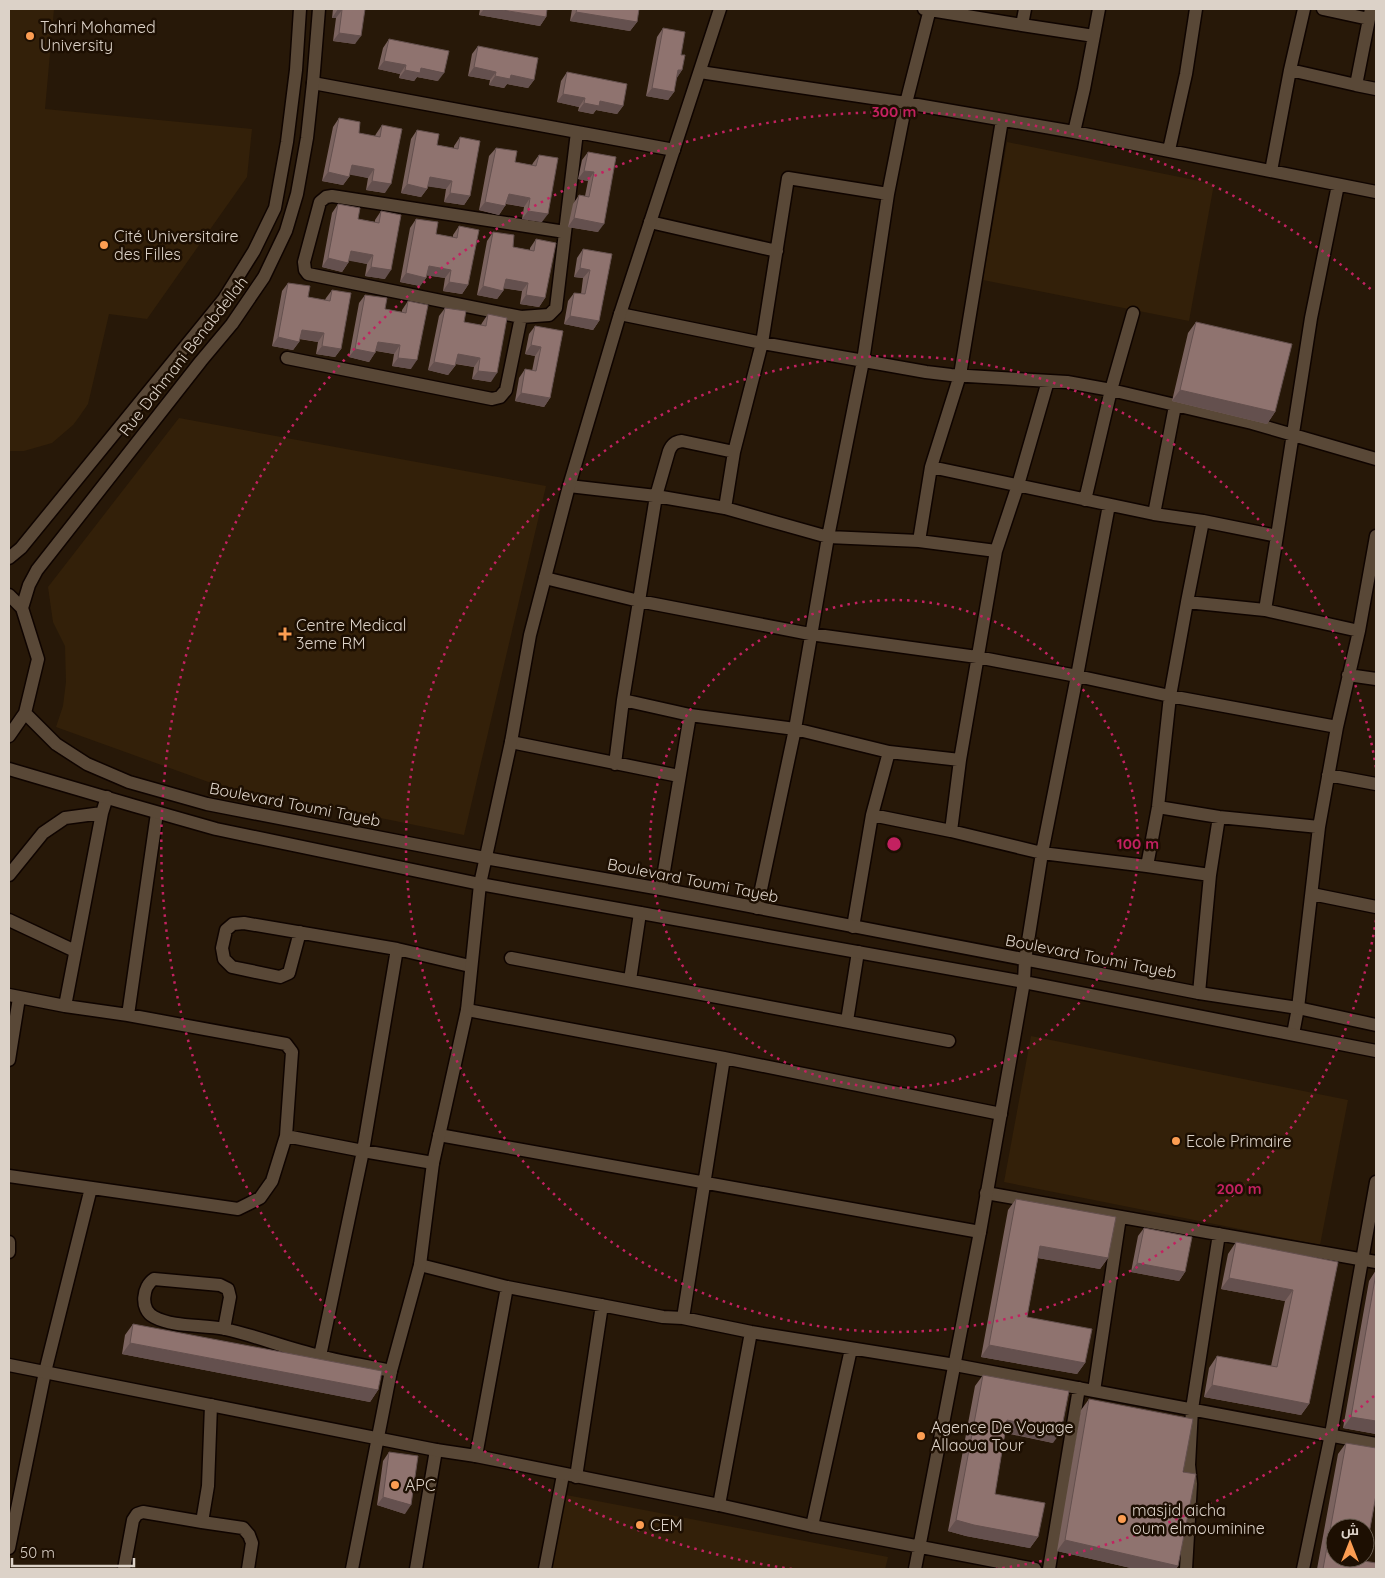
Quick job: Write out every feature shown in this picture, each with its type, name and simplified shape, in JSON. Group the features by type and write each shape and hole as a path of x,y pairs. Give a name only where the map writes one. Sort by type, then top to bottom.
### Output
{"street":[{"name":"Rue Dahmani Benabdellah","path":"9,558 21,548 224,299 254,251 275,208 287,142 296,70 300,9"},
{"name":"Rue Dahmani Benabdellah","path":"22,608 29,585 38,570 232,324 264,277 286,231 297,194 314,83 319,9"},
{"path":"352,1569 391,1371 420,1265 432,1163 467,1010 470,966 480,884 511,742 530,635 569,486 620,314 720,9"},
{"path":"757,908 795,729 828,536 863,361 888,194 906,103 928,9 1094,36"},
{"path":"1022,25 1025,9"},
{"path":"1074,132 1099,9"},
{"path":"1169,150 1186,74 1196,9"},
{"path":"1272,171 1290,70 1304,9"},
{"path":"1323,9 1370,14 1356,85"},
{"path":"1290,70 1376,89"},
{"path":"700,72 906,103 1074,132 1376,192"},
{"path":"314,83 674,150"},
{"path":"919,541 931,467 960,375 1002,120"},
{"path":"565,232 332,196 326,197 320,202 304,262 305,270 308,274 521,317 549,315 556,308 578,132"},
{"path":"724,508 734,452 762,343 788,178 888,194"},
{"path":"1265,610 1311,318 1338,185"},
{"path":"650,222 777,251"},
{"path":"1085,500 1133,313"},
{"path":"620,314 762,343 934,373 1066,382 1112,390 1252,423 1376,459"},
{"path":"287,358 492,399 500,397 506,390 521,317"},
{"path":"951,831 960,760 996,551 1018,485 1048,381"},
{"path":"1154,514 1175,406"},
{"path":"615,764 623,700 656,496 669,451 676,441 682,440 734,452"},
{"path":"931,467 1154,514 1203,521 1277,536"},
{"path":"569,486 656,496 724,508 828,536 919,541 996,551"},
{"path":"914,1569 980,1232 1024,982 1025,960 1042,852 1109,505"},
{"path":"1147,866 1158,806 1170,696 1203,521"},
{"path":"1292,1034 1298,1008 1319,827 1337,727 1376,536"},
{"path":"545,578 639,601 810,634 977,658 1337,727"},
{"path":"9,595 22,608 38,659 25,713 9,736"},
{"path":"1187,602 1265,610 1358,631"},
{"path":"1348,675 1376,679"},
{"path":"623,700 690,715 795,729 889,752 960,760"},
{"name":"Boulevard Toumi Tayeb","path":"25,713 56,744 88,764 129,782 207,804 1200,993 1298,1008 1376,1025"},
{"path":"661,889 690,715"},
{"path":"511,742 679,776"},
{"path":"853,927 872,815 889,752"},
{"path":"9,768 216,829 480,884 1024,982 1376,1051"},
{"path":"1328,775 1376,784"},
{"path":"65,1006 102,813 107,797"},
{"path":"1158,806 1219,817 1319,827"},
{"path":"128,1015 157,812"},
{"path":"9,876 44,833 65,818 102,813"},
{"path":"872,815 1042,852 1210,875"},
{"path":"1200,993 1210,875 1219,817"},
{"path":"1312,894 1376,907"},
{"path":"630,980 640,913"},
{"path":"9,920 75,951"},
{"path":"300,932 289,973 285,976 280,977 232,967 224,959 222,948 226,930 233,924 244,923 300,932 397,949 470,966"},
{"path":"320,1356 363,1151 397,949"},
{"path":"846,1021 858,952"},
{"path":"511,958 949,1041"},
{"path":"9,1060 14,997 128,1015 286,1044 292,1052 286,1136 272,1181 260,1198 238,1209 9,1176"},
{"path":"467,1010 724,1058 1001,1114"},
{"path":"683,1318 724,1058"},
{"path":"439,1135 980,1232"},
{"path":"286,1136 432,1163"},
{"path":"1303,1569 1331,1434 1376,1182"},
{"path":"9,1548 45,1372 91,1188"},
{"path":"986,1193 1376,1262"},
{"path":"1094,1391 1120,1217"},
{"path":"1186,1569 1191,1484 1192,1409 1219,1234"},
{"path":"9,1242 9,1252"},
{"path":"420,1265 507,1287 602,1305 1080,1388 1376,1444"},
{"path":"224,1329 230,1297 228,1289 220,1285 154,1279 149,1282 145,1290 145,1306 152,1316 176,1324 224,1329 320,1356 391,1371"},
{"path":"476,1456 507,1287"},
{"path":"545,1569 570,1476 602,1305"},
{"path":"719,1505 751,1332"},
{"path":"812,1526 851,1349"},
{"path":"9,1365 436,1450 476,1456 719,1505 812,1526 1035,1569"},
{"path":"1049,1569 1080,1388"},
{"path":"202,1522 208,1486 211,1405"},
{"path":"416,1569 436,1450"},
{"path":"124,1569 133,1520 137,1514 143,1512 243,1528 249,1535 252,1543 248,1569"}],"shaded area":[{"name":"Cité Universitaire des Filles","path":"9,9 54,9 45,109 252,129 247,177 147,319 109,314 88,404 79,417 73,425 52,443 24,451 9,451"},
{"path":"1007,142 1214,184 1189,321 983,280"},
{"name":"Centre Medical 3eme RM","path":"179,418 546,486 464,835 214,784 56,727 63,706 66,682 65,646 53,622 48,587"},
{"name":"Ecole Primaire","path":"1031,1036 1348,1100 1320,1245 1004,1182"},
{"name":"CEM","path":"561,1494 888,1557 885,1569 548,1569"}],"building":[{"path":"338,9 365,9 361,36 339,33 342,10"},
{"path":"496,9 547,9 546,17"},
{"path":"577,9 639,9 637,22 576,12"},
{"path":"663,28 685,32 681,55 685,55 682,70 678,70 674,92 652,88"},
{"path":"389,39 449,51 444,73 421,68 420,73 405,70 406,65 384,61"},
{"path":"478,46 538,58 534,80 511,75 510,79 495,76 496,72 474,67"},
{"path":"567,72 627,84 623,106 600,101 599,106 584,103 585,98 563,94"},
{"path":"339,118 360,122 359,133 380,137 382,125 402,129 391,184 372,181 374,169 352,165 349,177 328,172"},
{"path":"417,130 439,134 437,145 458,149 460,137 480,141 470,196 450,193 452,181 430,177 427,189 407,184"},
{"path":"496,148 517,151 515,162 536,166 539,155 558,158 548,214 528,211 530,198 509,194 505,206 485,202"},
{"path":"588,152 616,157 604,224 574,218 579,195 589,197 594,172 584,171"},
{"path":"338,204 360,208 358,219 379,223 381,211 401,215 391,270 371,267 373,255 351,251 348,263 328,258"},
{"path":"416,219 438,222 436,234 457,238 459,226 479,230 468,285 449,282 451,270 429,266 426,278 406,273"},
{"path":"493,232 514,235 513,247 534,251 536,239 556,243 545,298 526,295 528,283 506,279 503,291 483,286"},
{"path":"583,249 612,254 599,321 570,316 574,293 585,294 590,270 580,268"},
{"path":"288,283 310,286 308,297 330,301 332,290 351,293 341,349 322,346 324,333 302,330 299,342 278,337"},
{"path":"365,295 387,298 385,309 406,313 408,301 428,305 417,360 398,358 400,345 378,342 375,353 355,349"},
{"path":"445,308 466,311 464,322 486,326 488,314 507,318 497,373 478,371 480,358 458,354 455,366 434,362"},
{"path":"1196,322 1292,344 1275,412 1180,390"},
{"path":"535,326 563,331 550,398 521,393 525,369 536,371 541,347 531,345"},
{"path":"1016,1199 1116,1217 1108,1258 1040,1246 1027,1317 1092,1329 1085,1363 989,1345"},
{"path":"1144,1228 1192,1237 1185,1272 1137,1263"},
{"path":"1236,1242 1338,1262 1309,1404 1212,1385 1217,1356 1277,1367 1293,1290 1229,1278"},
{"path":"1376,1273 1376,1421 1351,1417"},
{"path":"133,1324 382,1371 378,1390 130,1343"},
{"path":"983,1375 1069,1391 1061,1432 1007,1420 995,1494 1045,1503 1038,1537 956,1520"},
{"name":"masjid aicha oum elmouminine","path":"1089,1399 1193,1419 1183,1472 1196,1474 1178,1566 1065,1540"},
{"path":"1346,1443 1376,1448 1376,1495 1372,1518 1332,1518"},
{"name":"APC","path":"389,1452 418,1456 411,1505 383,1497"},
{"path":"1325,1558 1325,1568 1375,1568 1375,1563 1376,1569 1323,1569"}],"place":[{"name":"Tahri Mohamed University","path":"30,36"},
{"name":"Cité Universitaire des Filles","path":"104,245"},
{"name":"Centre Medical 3eme RM","path":"285,634"},
{"name":"Ecole Primaire","path":"1176,1141"},
{"name":"Agence De Voyage Allaoua Tour","path":"921,1436"},
{"name":"APC","path":"395,1485"},
{"name":"masjid aicha oum elmouminine","path":"1122,1519"},
{"name":"CEM","path":"640,1525"}]}
